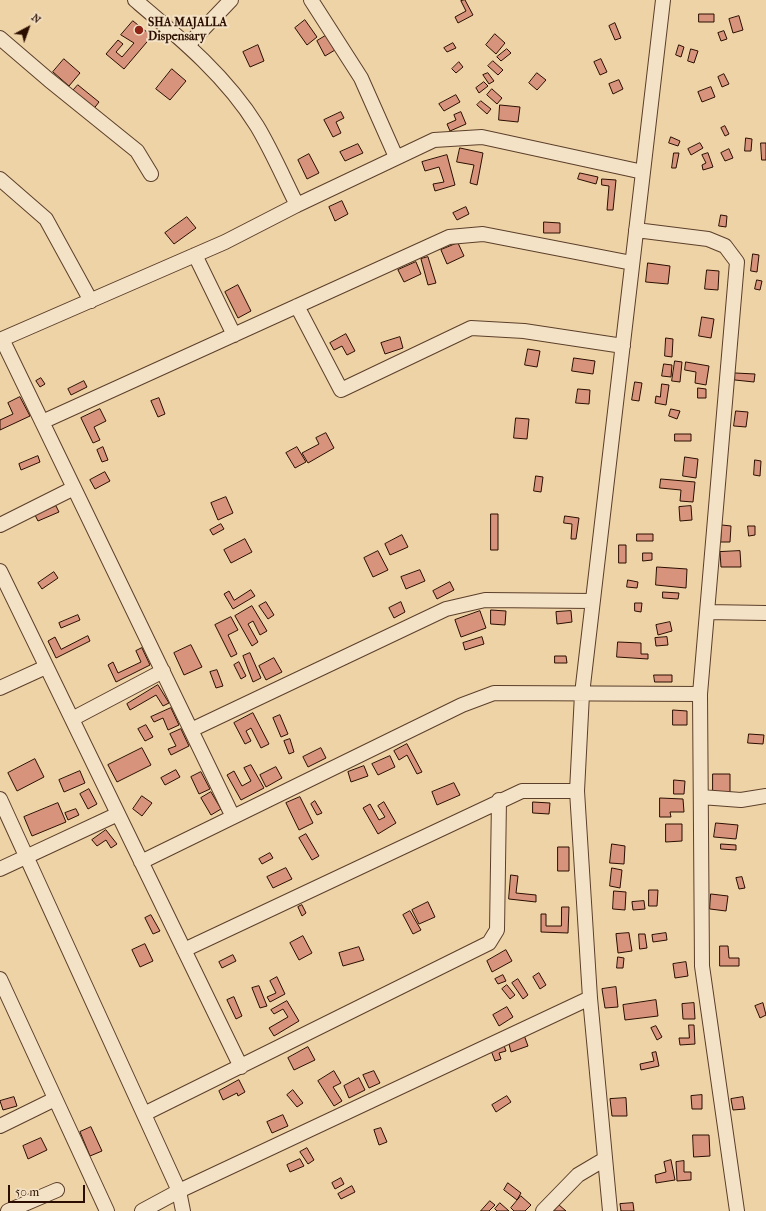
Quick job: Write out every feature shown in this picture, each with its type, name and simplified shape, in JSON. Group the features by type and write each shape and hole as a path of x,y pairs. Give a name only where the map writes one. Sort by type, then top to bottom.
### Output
{"street":[{"path":"135,0 188,45 230,89 257,126 297,205"},
{"path":"188,45 231,0"},
{"path":"311,0 361,78 396,157"},
{"path":"610,1211 590,998 577,791 582,694 663,0"},
{"path":"0,38 49,80 137,151 151,174"},
{"path":"233,817 1,340 225,242 297,205 434,140 482,137 643,172"},
{"path":"0,179 46,219 91,300"},
{"path":"636,230 708,240 725,246 737,262 700,694 702,966 737,1211"},
{"path":"42,422 450,237 483,234 632,263"},
{"path":"195,255 234,335"},
{"path":"297,306 341,390 471,328 524,331 623,346"},
{"path":"0,525 74,488"},
{"path":"0,571 240,1067"},
{"path":"191,730 446,609 485,600 593,601"},
{"path":"707,612 766,613"},
{"path":"0,688 46,667"},
{"path":"72,719 163,671"},
{"path":"141,862 462,704 494,693 700,694"},
{"path":"184,950 499,800 522,791 577,791"},
{"path":"701,797 741,800 766,796"},
{"path":"0,799 179,1191 183,1211"},
{"path":"144,1114 488,944 497,930 499,800"},
{"path":"0,868 118,814"},
{"path":"0,979 107,1211"},
{"path":"142,1211 179,1191 590,998"},
{"path":"0,1126 55,1098"},
{"path":"543,1211 578,1174 605,1159"},
{"path":"8,1211 57,1190"}],"building":[{"path":"465,0 473,15 458,23 455,17 466,11 461,1"},
{"path":"699,14 714,14 714,22 699,22"},
{"path":"739,16 743,30 733,33 729,19"},
{"path":"305,20 317,37 307,45 295,28"},
{"path":"133,21 152,36 124,69 106,54 118,40 123,44 116,52 122,57 134,43 121,35"},
{"path":"615,23 621,38 615,40 609,26"},
{"path":"724,31 727,39 721,41 718,33"},
{"path":"495,34 505,43 496,54 486,45"},
{"path":"327,35 335,50 325,56 317,41"},
{"path":"453,43 456,48 447,52 444,48"},
{"path":"258,45 264,61 250,67 243,52"},
{"path":"679,45 684,47 681,57 676,55"},
{"path":"507,49 511,53 501,61 497,57"},
{"path":"691,49 698,51 694,63 688,61"},
{"path":"64,59 80,73 69,86 53,72"},
{"path":"601,59 607,72 600,75 594,62"},
{"path":"493,61 503,70 498,75 488,66"},
{"path":"459,62 463,67 456,73 452,69"},
{"path":"172,69 186,81 170,100 156,89"},
{"path":"488,73 494,81 489,84 483,75"},
{"path":"537,73 546,80 537,90 529,83"},
{"path":"724,74 729,84 722,87 718,77"},
{"path":"619,80 623,89 613,94 609,84"},
{"path":"484,82 488,86 479,93 476,88"},
{"path":"78,85 99,102 92,111 70,94"},
{"path":"711,87 715,97 702,102 698,92"},
{"path":"492,89 502,98 497,104 487,95"},
{"path":"456,95 460,102 444,111 439,104"},
{"path":"481,101 491,109 487,114 477,105"},
{"path":"500,105 520,107 518,122 499,120"},
{"path":"341,112 344,118 336,122 341,133 333,137 324,120"},
{"path":"461,112 466,124 450,131 447,124 456,120 454,115"},
{"path":"725,126 729,134 725,136 721,128"},
{"path":"671,137 680,141 678,146 669,143"},
{"path":"746,138 752,139 751,151 745,151"},
{"path":"700,143 703,148 691,155 688,149"},
{"path":"761,143 766,143 766,160 762,160"},
{"path":"358,144 363,153 345,161 340,152"},
{"path":"460,148 483,153 477,185 470,183 474,165 457,162"},
{"path":"729,149 733,158 725,161 721,153"},
{"path":"674,153 679,153 676,168 672,168"},
{"path":"708,153 713,167 703,170 702,165 706,163 702,155"},
{"path":"309,154 319,173 307,179 298,160"},
{"path":"447,155 455,185 435,191 433,184 444,182 439,167 425,171 422,162"},
{"path":"580,173 598,177 596,184 578,179"},
{"path":"602,179 616,180 613,210 607,210 609,186 602,185"},
{"path":"342,201 348,214 335,221 329,207"},
{"path":"466,207 469,214 457,220 453,213"},
{"path":"721,215 727,216 726,227 719,226"},
{"path":"187,217 196,228 174,244 165,233"},
{"path":"544,222 560,223 560,233 544,233"},
{"path":"458,243 464,256 447,264 441,250"},
{"path":"753,254 759,255 757,272 751,271"},
{"path":"428,257 436,283 428,285 421,259"},
{"path":"416,262 421,274 404,282 398,270"},
{"path":"648,263 670,266 668,284 646,282"},
{"path":"707,270 719,271 718,290 705,289"},
{"path":"757,280 762,281 760,290 755,289"},
{"path":"238,285 251,311 238,318 225,292"},
{"path":"702,317 714,319 711,338 699,336"},
{"path":"346,334 355,351 347,355 342,346 334,350 330,343"},
{"path":"400,337 403,348 385,354 381,343"},
{"path":"666,338 673,339 672,357 665,356"},
{"path":"528,349 540,351 537,367 525,365"},
{"path":"574,358 595,361 593,374 572,371"},
{"path":"675,361 682,362 680,382 672,381"},
{"path":"686,362 709,366 706,385 695,383 696,372 685,370"},
{"path":"664,364 672,365 671,377 662,376"},
{"path":"735,373 755,374 754,382 735,380"},
{"path":"41,378 45,384 40,387 36,381"},
{"path":"84,381 87,387 71,395 68,389"},
{"path":"635,382 642,383 639,401 632,400"},
{"path":"662,384 669,385 666,405 655,403 656,396 660,397"},
{"path":"698,388 706,389 706,398 698,398"},
{"path":"578,389 590,390 589,404 576,403"},
{"path":"20,397 30,416 0,430 0,420 13,414 8,403"},
{"path":"159,398 165,414 158,417 151,401"},
{"path":"100,409 106,421 94,427 100,440 93,443 81,418"},
{"path":"671,409 680,411 677,419 669,416"},
{"path":"736,411 748,412 746,427 734,426"},
{"path":"516,418 529,419 527,439 514,438"},
{"path":"326,433 334,448 308,463 302,453 319,444 316,438"},
{"path":"675,434 691,434 691,441 675,441"},
{"path":"103,447 108,460 102,462 97,450"},
{"path":"297,447 306,462 295,468 286,453"},
{"path":"38,456 40,462 21,470 19,464"},
{"path":"685,457 698,459 696,478 683,476"},
{"path":"755,460 761,461 760,476 754,475"},
{"path":"105,472 110,481 95,489 90,480"},
{"path":"536,476 543,477 541,492 534,491"},
{"path":"661,479 695,482 693,502 680,501 681,490 660,488"},
{"path":"226,497 233,513 218,520 211,503"},
{"path":"56,506 59,512 38,521 35,515"},
{"path":"691,506 692,520 680,521 679,507"},
{"path":"491,514 498,514 498,550 491,550"},
{"path":"565,516 579,518 576,539 571,539 572,524 564,523"},
{"path":"221,524 224,529 213,535 210,530"},
{"path":"722,525 731,526 730,542 721,542"},
{"path":"748,526 755,526 755,535 749,536"},
{"path":"637,534 653,534 653,541 637,541"},
{"path":"402,535 408,547 390,555 385,544"},
{"path":"245,539 252,552 231,563 224,550"},
{"path":"619,545 626,545 626,563 619,563"},
{"path":"378,551 388,570 373,577 364,558"},
{"path":"740,551 741,567 721,567 720,552"},
{"path":"643,553 652,553 652,560 643,561"},
{"path":"657,567 687,569 686,588 656,585"},
{"path":"420,570 425,581 406,589 401,577"},
{"path":"54,572 58,578 42,589 38,583"},
{"path":"628,580 638,582 637,588 627,587"},
{"path":"450,582 454,590 437,599 433,591"},
{"path":"251,590 255,596 233,609 224,594 229,591 234,600"},
{"path":"663,592 679,593 678,599 663,598"},
{"path":"266,602 274,615 268,619 259,606"},
{"path":"401,602 405,612 394,618 389,608"},
{"path":"635,603 642,603 641,612 635,611"},
{"path":"252,606 267,631 260,635 253,621 248,624 258,642 252,646 235,616"},
{"path":"491,610 506,611 505,625 491,624"},
{"path":"480,611 486,628 461,637 455,620"},
{"path":"571,611 572,622 557,624 556,612"},
{"path":"78,615 80,620 61,628 59,623"},
{"path":"231,617 238,630 228,635 237,654 231,657 215,625"},
{"path":"670,622 672,631 658,635 656,625"},
{"path":"88,636 90,641 56,658 48,641 55,637 61,649"},
{"path":"482,637 484,644 465,650 463,643"},
{"path":"667,637 668,645 656,646 655,638"},
{"path":"618,642 641,643 641,654 648,654 648,659 617,657"},
{"path":"191,645 202,667 184,675 174,653"},
{"path":"142,648 150,665 116,682 108,665 113,662 118,673 141,662 136,651"},
{"path":"250,653 261,678 253,682 243,656"},
{"path":"555,656 566,656 567,663 555,663"},
{"path":"274,658 282,672 266,680 259,666"},
{"path":"239,662 246,676 241,679 234,665"},
{"path":"217,670 223,686 216,688 210,672"},
{"path":"654,675 672,675 672,682 655,682"},
{"path":"158,685 169,703 163,706 156,695 130,710 127,704"},
{"path":"171,708 179,725 168,730 163,718 154,722 151,717"},
{"path":"673,710 687,711 687,725 673,725"},
{"path":"253,713 269,744 261,748 251,728 246,731 251,741 245,744 234,723"},
{"path":"280,715 288,734 281,737 273,718"},
{"path":"146,725 153,737 145,741 138,729"},
{"path":"181,729 189,746 171,755 168,749 176,746 170,734"},
{"path":"749,734 764,735 763,744 748,743"},
{"path":"290,739 294,752 289,754 284,741"},
{"path":"407,744 422,772 417,774 407,755 399,760 394,751"},
{"path":"142,748 151,765 117,782 108,765"},
{"path":"321,748 326,758 308,767 303,757"},
{"path":"390,756 395,767 378,775 372,764"},
{"path":"35,759 44,777 17,791 8,773"},
{"path":"251,765 264,788 241,800 227,775 234,771 242,786 251,781 244,768"},
{"path":"364,766 368,776 351,782 348,772"},
{"path":"276,767 282,778 266,787 260,775"},
{"path":"176,770 180,777 165,785 161,778"},
{"path":"80,771 85,783 64,792 59,780"},
{"path":"201,772 210,789 199,794 191,777"},
{"path":"713,774 730,774 730,794 713,794"},
{"path":"674,780 685,781 684,794 674,794"},
{"path":"454,783 460,795 437,805 432,792"},
{"path":"89,789 97,804 88,809 80,794"},
{"path":"211,792 221,809 211,815 201,798"},
{"path":"142,796 152,803 142,816 133,809"},
{"path":"300,797 313,823 299,830 286,803"},
{"path":"660,798 683,799 684,812 670,812 671,817 660,817"},
{"path":"315,801 322,813 317,815 311,804"},
{"path":"384,802 396,823 378,834 363,808 370,804 379,820 385,817 378,806"},
{"path":"533,802 550,803 549,814 533,813"},
{"path":"58,803 66,822 32,836 24,817"},
{"path":"76,809 79,815 68,820 65,813"},
{"path":"716,823 738,825 736,839 714,837"},
{"path":"666,824 682,824 682,841 666,842"},
{"path":"106,830 117,844 111,848 106,840 97,846 92,840"},
{"path":"306,834 319,856 312,860 299,838"},
{"path":"612,844 625,846 624,864 610,863"},
{"path":"721,844 736,845 736,850 721,849"},
{"path":"558,847 569,847 569,871 558,871"},
{"path":"270,853 273,858 262,864 259,859"},
{"path":"286,868 292,879 273,888 267,877"},
{"path":"612,868 622,870 620,888 610,886"},
{"path":"511,875 518,876 516,893 536,895 536,902 509,899"},
{"path":"742,877 745,888 739,889 736,878"},
{"path":"649,890 658,890 657,906 649,906"},
{"path":"614,891 626,892 625,910 613,909"},
{"path":"711,894 728,896 726,911 710,909"},
{"path":"644,901 645,909 633,910 632,902"},
{"path":"428,902 435,917 419,924 412,910"},
{"path":"302,905 306,913 302,916 298,907"},
{"path":"562,907 569,907 568,933 541,932 541,914 546,914 546,926 561,926"},
{"path":"410,911 421,930 413,934 403,915"},
{"path":"151,915 160,931 153,934 145,918"},
{"path":"629,933 632,951 618,953 616,934"},
{"path":"666,933 667,940 653,942 652,935"},
{"path":"639,934 645,934 647,948 640,949"},
{"path":"303,936 312,953 299,960 290,943"},
{"path":"145,944 153,961 140,967 132,950"},
{"path":"720,946 728,946 729,958 739,958 739,966 720,966"},
{"path":"359,947 364,960 343,966 339,953"},
{"path":"506,950 512,961 492,972 487,961"},
{"path":"233,955 236,961 222,968 219,962"},
{"path":"618,957 624,958 623,968 617,968"},
{"path":"686,962 688,976 675,978 673,964"},
{"path":"539,973 546,985 540,989 533,977"},
{"path":"503,975 506,981 498,984 495,979"},
{"path":"277,977 285,994 270,1002 267,997 276,993 270,981"},
{"path":"518,979 528,995 523,999 512,983"},
{"path":"507,985 515,995 510,999 502,989"},
{"path":"259,986 267,1006 260,1008 252,988"},
{"path":"616,987 618,1007 605,1008 602,989"},
{"path":"234,997 242,1016 236,1019 227,1000"},
{"path":"656,1000 658,1016 625,1020 623,1005"},
{"path":"287,1001 299,1021 274,1036 269,1028 288,1017 283,1009 274,1014 271,1010"},
{"path":"694,1003 695,1019 683,1019 682,1004"},
{"path":"763,1003 766,1015 760,1018 755,1006"},
{"path":"507,1007 513,1017 499,1026 493,1015"},
{"path":"689,1025 694,1025 695,1044 680,1045 679,1038 689,1038"},
{"path":"656,1026 662,1037 657,1040 651,1028"},
{"path":"524,1035 528,1046 511,1052 508,1040"},
{"path":"503,1043 506,1051 499,1053 501,1059 495,1061 490,1048"},
{"path":"308,1047 315,1060 294,1070 288,1058"},
{"path":"656,1052 659,1066 641,1070 640,1064 654,1061 652,1053"},
{"path":"334,1071 341,1083 333,1087 342,1101 334,1106 318,1081"},
{"path":"374,1071 380,1083 369,1088 363,1075"},
{"path":"359,1078 365,1090 349,1098 344,1086"},
{"path":"239,1080 245,1092 238,1096 237,1093 223,1100 219,1091"},
{"path":"293,1090 303,1103 297,1107 287,1095"},
{"path":"702,1095 702,1109 692,1109 691,1096"},
{"path":"507,1096 511,1102 496,1112 492,1105"},
{"path":"14,1097 17,1106 3,1110 0,1101"},
{"path":"743,1097 745,1109 733,1110 731,1099"},
{"path":"626,1098 627,1116 612,1116 610,1099"},
{"path":"283,1115 288,1126 272,1133 267,1122"},
{"path":"91,1127 102,1151 90,1156 80,1132"},
{"path":"381,1128 387,1142 379,1145 374,1130"},
{"path":"693,1135 709,1135 710,1156 694,1157"},
{"path":"41,1138 47,1150 28,1159 23,1146"},
{"path":"307,1148 314,1160 308,1164 300,1152"},
{"path":"300,1159 304,1166 290,1172 287,1165"},
{"path":"671,1160 675,1180 656,1183 655,1175 666,1172 664,1162"},
{"path":"684,1161 684,1172 691,1172 691,1180 677,1181 676,1162"},
{"path":"341,1178 344,1184 335,1189 332,1183"},
{"path":"508,1183 521,1193 517,1200 504,1190"},
{"path":"352,1186 355,1192 341,1199 338,1194"},
{"path":"521,1196 531,1205 525,1211 514,1211 511,1208"},
{"path":"490,1201 495,1205 489,1211 481,1211"},
{"path":"500,1203 509,1211 497,1211 495,1209"},
{"path":"633,1203 634,1211 621,1211 620,1204"},
{"path":"559,1205 566,1211 554,1211"}],"place":[{"name":"SHA MAJALLA Dispensary","path":"139,30"}]}
